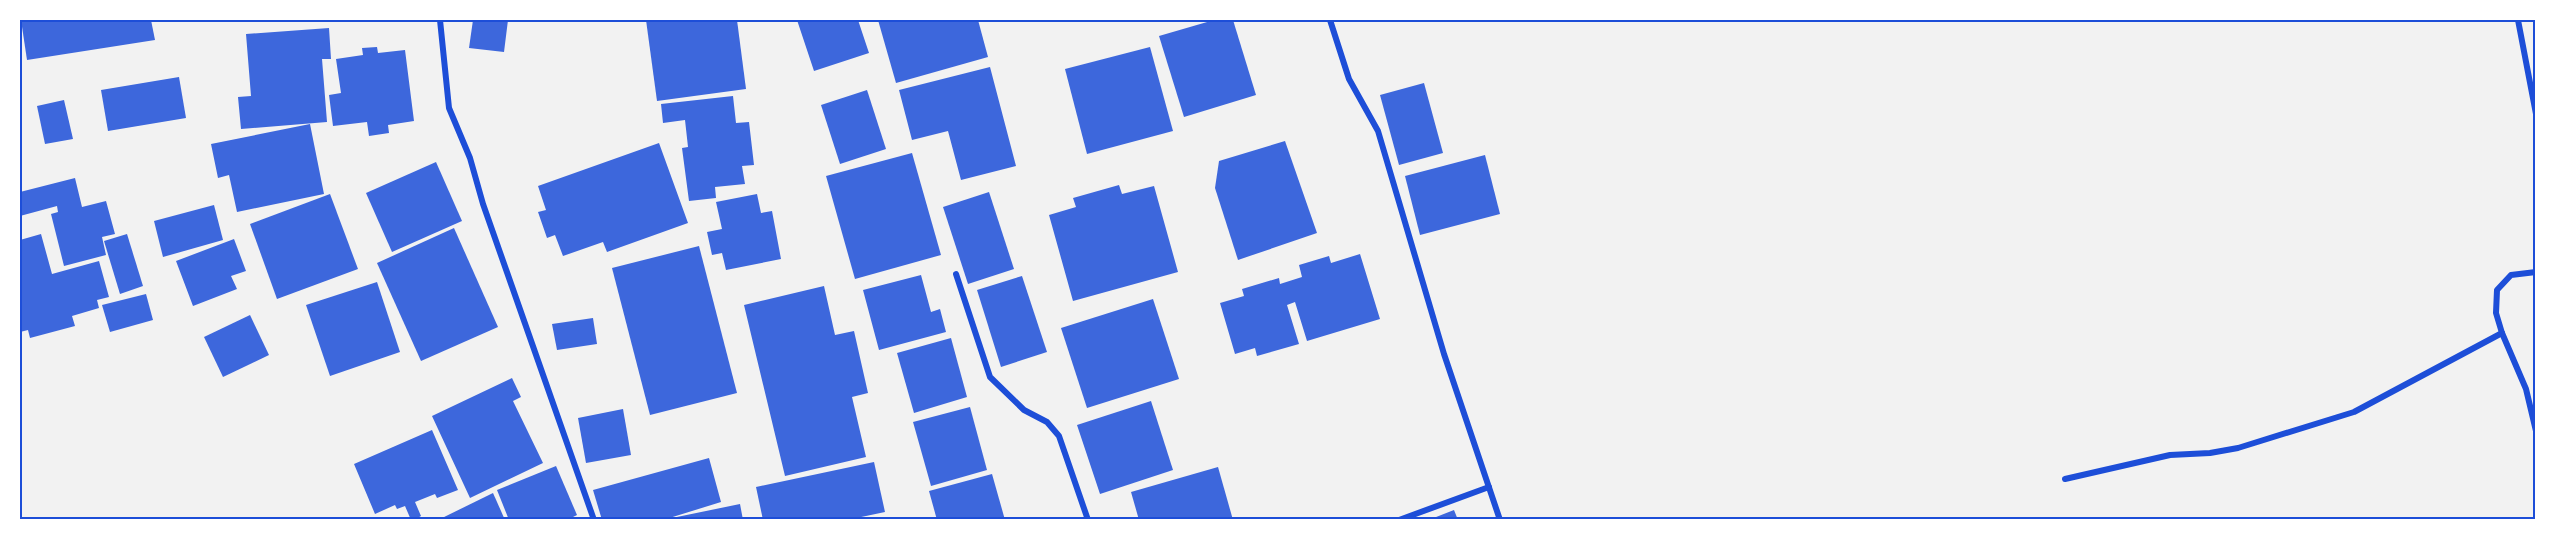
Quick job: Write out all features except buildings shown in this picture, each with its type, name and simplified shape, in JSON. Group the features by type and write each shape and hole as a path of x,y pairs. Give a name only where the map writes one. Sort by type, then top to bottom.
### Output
{"street":[{"path":"440,20 450,108 470,158 483,204 594,519"},
{"path":"1330,20 1349,79 1378,131 1444,354 1500,519"},
{"path":"2518,20 2535,114"},
{"path":"2535,272 2511,275 2497,290 2496,313 2526,389 2535,431"},
{"path":"956,274 990,377 1024,410 1047,422 1059,436 1088,519"},
{"path":"2065,479 2170,455 2210,453 2238,448 2354,412 2502,333"},
{"path":"1399,519 1489,487"}]}
